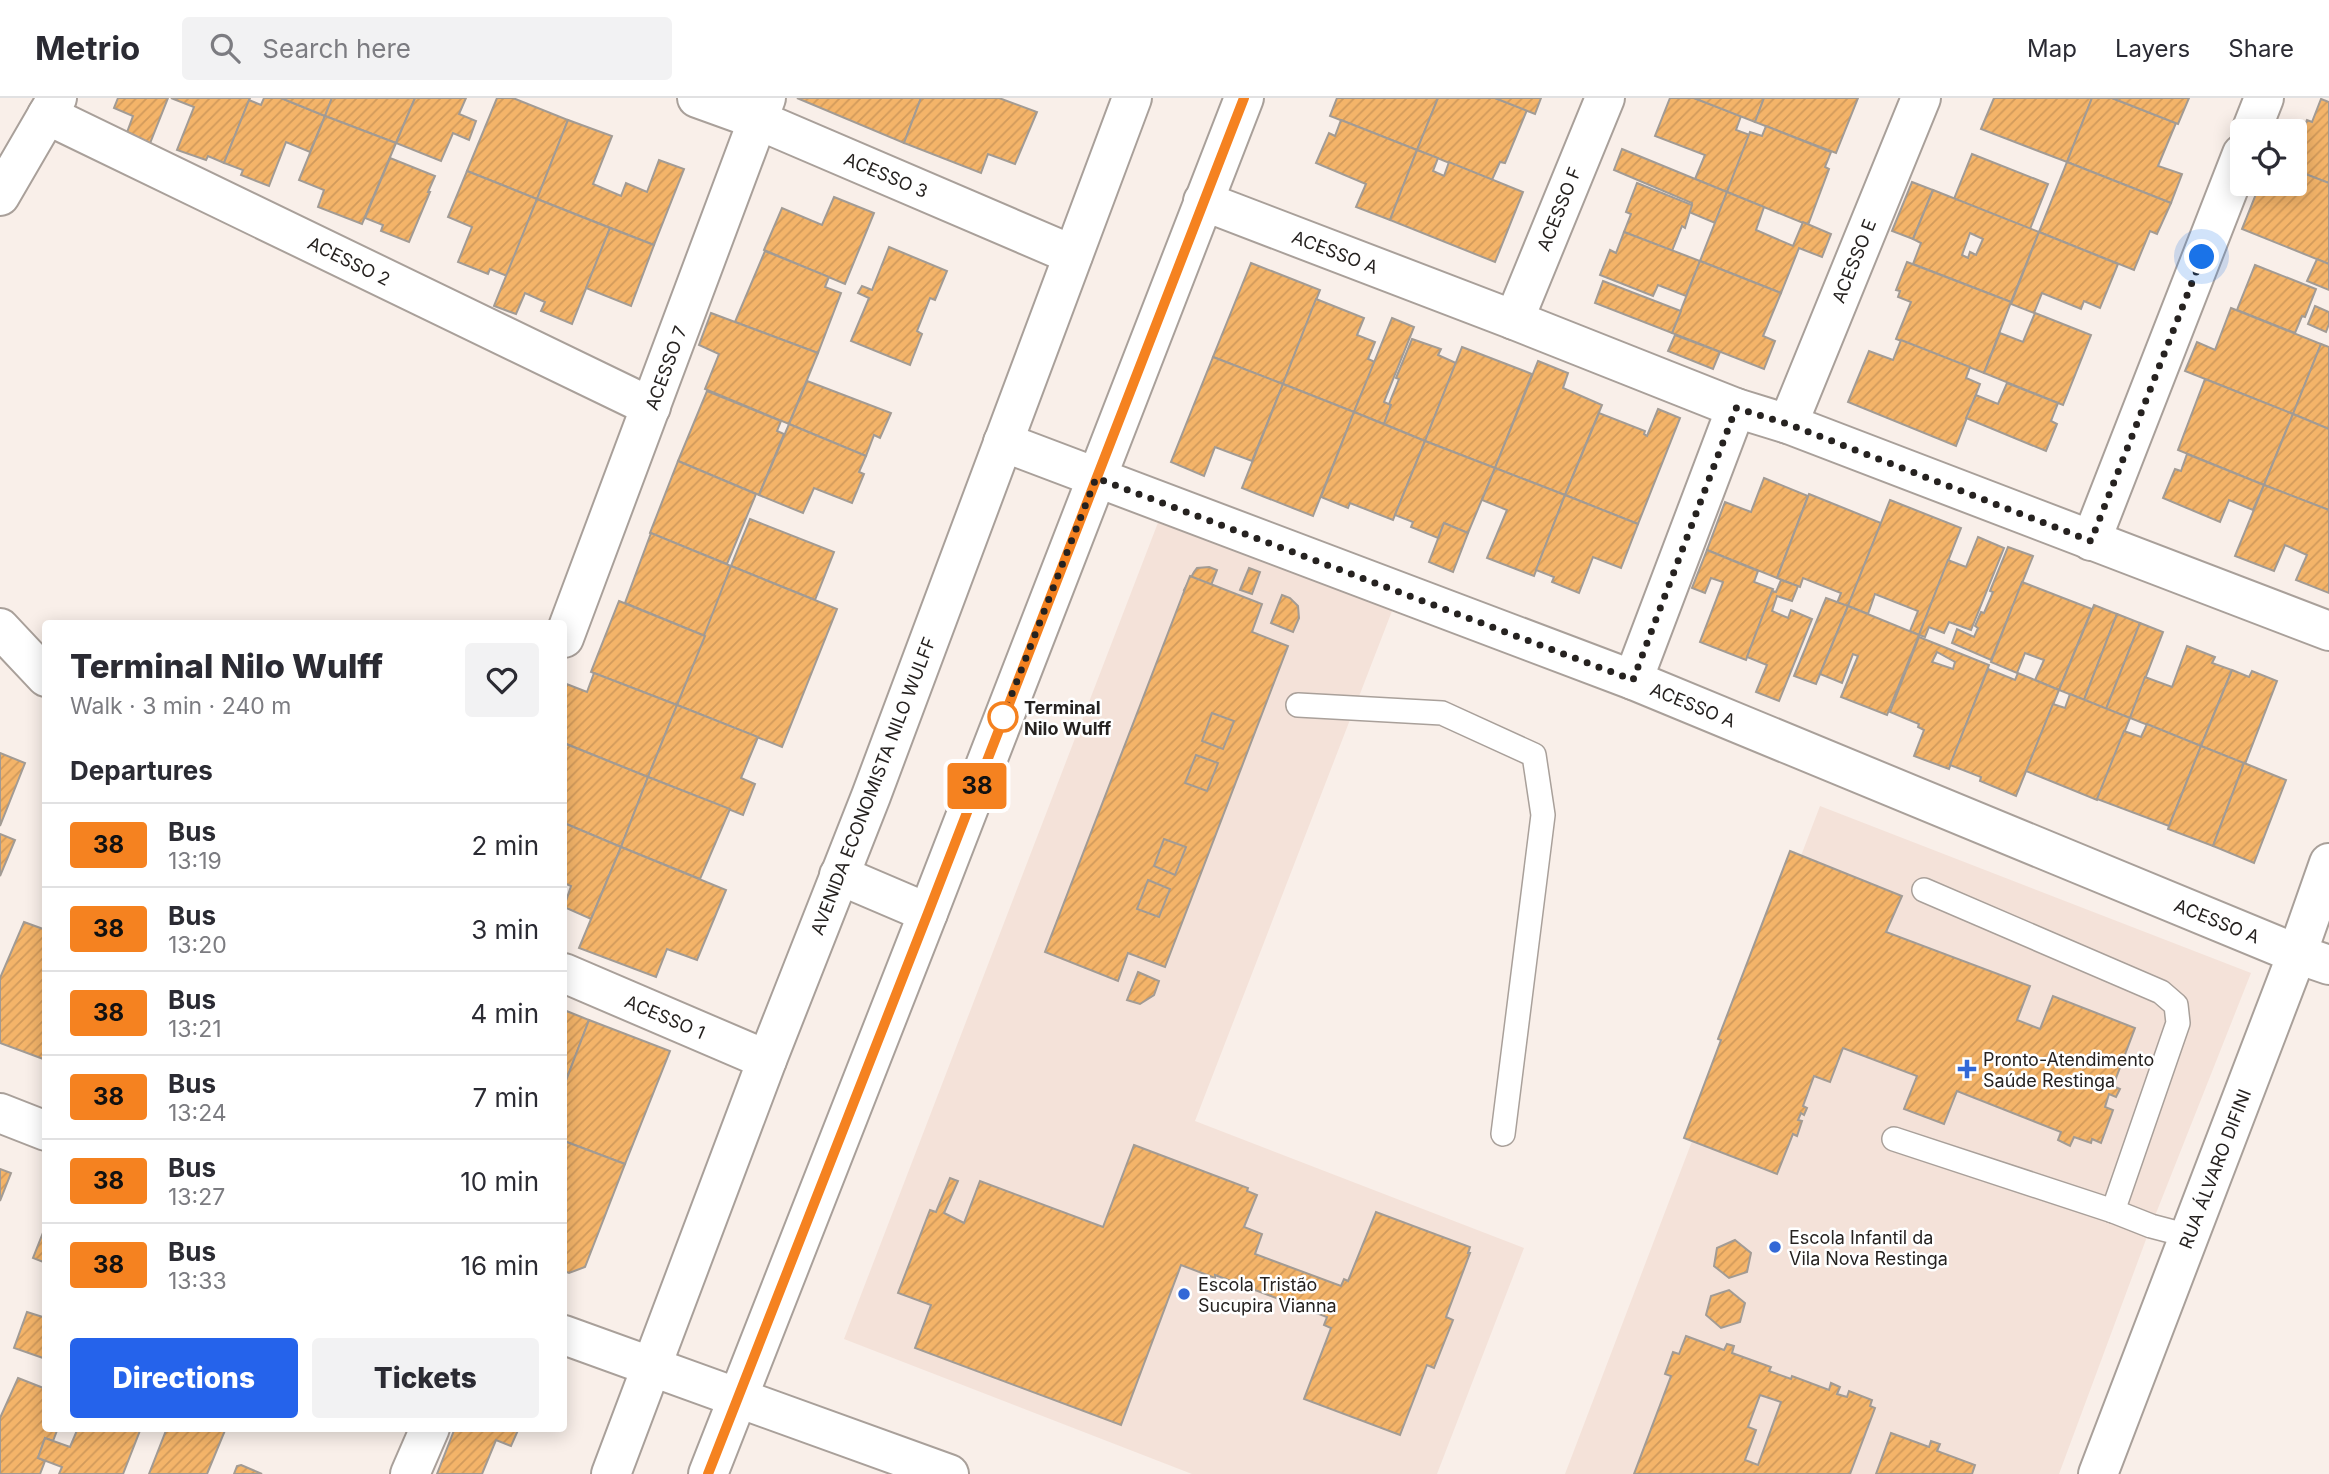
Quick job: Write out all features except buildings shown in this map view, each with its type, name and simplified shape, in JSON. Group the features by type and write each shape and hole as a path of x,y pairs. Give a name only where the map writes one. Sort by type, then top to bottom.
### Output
{"street":[{"name":"ACESSO 3","path":"697,98 762,109 1073,255"},
{"name":"AVENIDA ECONOMISTA NILO WULFF","path":"611,1474 1132,98"},
{"path":"708,1474 1244,98"},
{"name":"ACESSO F","path":"1514,320 1605,98"},
{"name":"ACESSO E","path":"1788,424 1921,98"},
{"path":"2256,119 2264,98"},
{"path":"0,196 52,106"},
{"name":"ACESSO 2","path":"52,106 651,407"},
{"name":"ACESSO 7","path":"567,630 762,109"},
{"path":"2091,541 2230,185"},
{"name":"ACESSO A","path":"1203,201 1736,408 1788,424 2329,631"},
{"path":"1633,680 1736,408"},
{"name":"ACESSO A","path":"1003,442 1633,680 2313,960"},
{"path":"0,628 42,673"},
{"name":"RUA ÁLVARO DIFINI","path":"2098,1474 2189,1236 2313,960 2329,863"},
{"path":"839,875 928,913"},
{"name":"ACESSO 1","path":"567,974 767,1060"},
{"path":"0,1113 42,1130"},
{"path":"567,1336 949,1474"},
{"path":"410,1474 427,1432"}],"lane":[{"path":"1298,705 1442,713 1534,755 1543,815 1503,1134"},
{"path":"1924,890 2161,992 2176,1005 2178,1023 2113,1211"},
{"path":"1894,1139 2151,1226 2189,1236"}],"shaded area":[{"path":"1159,520 1392,611 1195,1121 1524,1248 1437,1474 1192,1474 844,1339"},
{"name":"Pronto-Atendimento Saúde Restinga","path":"1820,806 2251,973 2151,1226 2059,1474 1565,1474"}],"bus line":[{"name":"38","path":"708,1474 1244,98"}],"place":[{"name":"Terminal Nilo Wulff","path":"1003,717"},
{"name":"Pronto-Atendimento Saúde Restinga","path":"1967,1069"},
{"name":"Escola Infantil da Vila Nova Restinga","path":"1775,1247"},
{"name":"Escola Tristão Sucupira Vianna","path":"1184,1294"}],"route":[{"path":"1003,717 1096,478 1633,680 1736,408 1788,424 2091,541 2202,257"}]}
